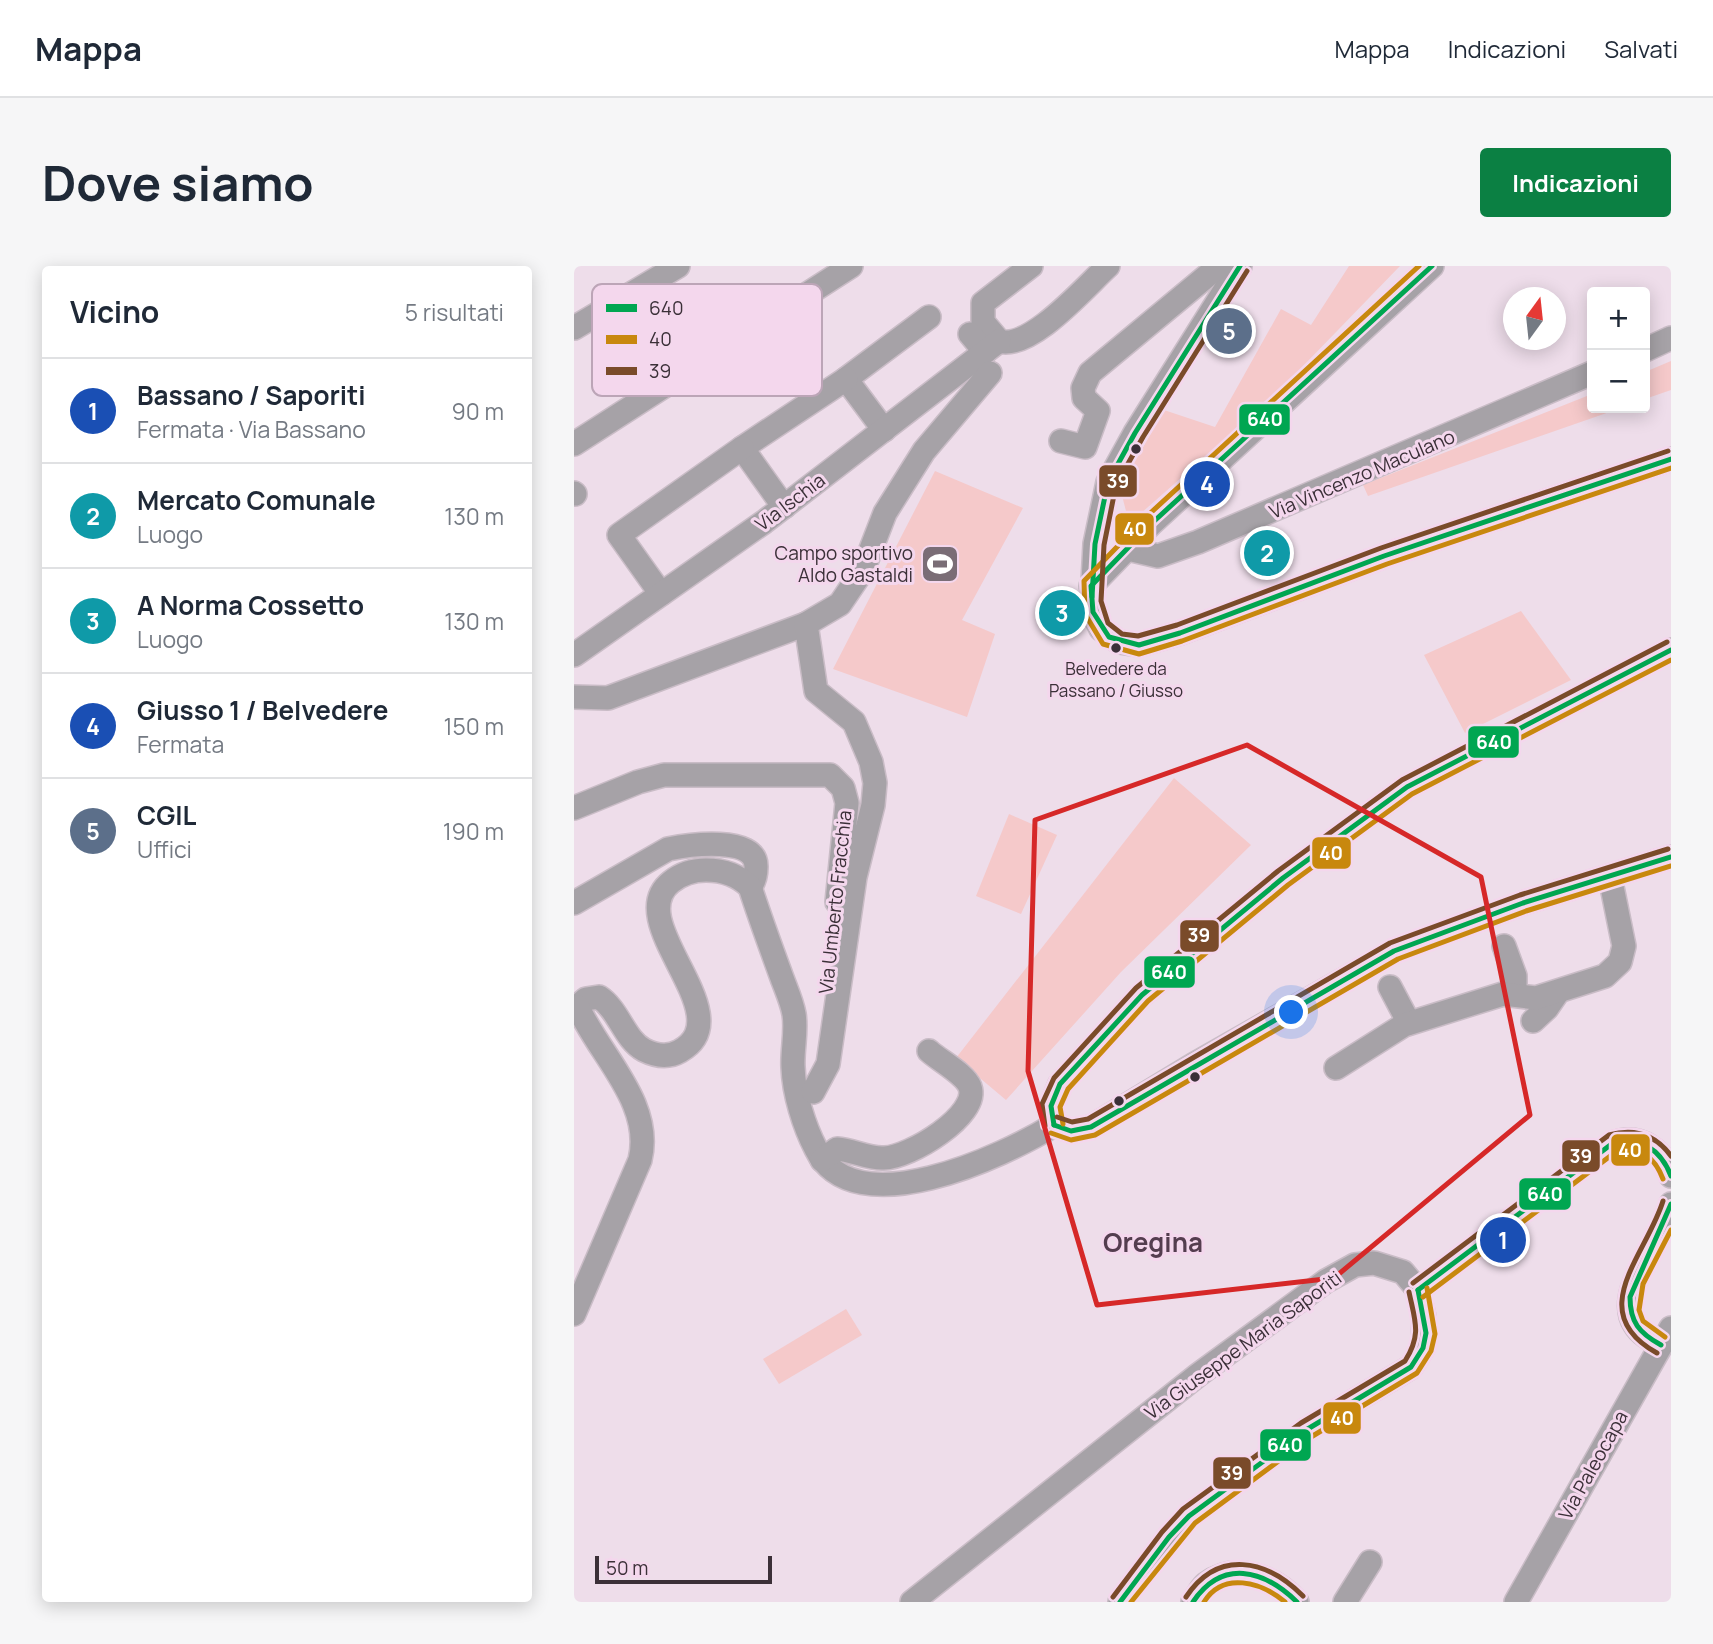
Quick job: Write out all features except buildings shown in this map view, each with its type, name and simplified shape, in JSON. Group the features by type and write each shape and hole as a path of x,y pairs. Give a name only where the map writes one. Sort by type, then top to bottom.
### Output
{"street":[{"path":"648,284 678,266"},
{"path":"822,285 851,266"},
{"path":"574,697 608,698 806,624 841,604 863,570 885,513 986,350 981,312 983,303 1031,266"},
{"name":"Via Ischia","path":"574,655 784,507 986,350 1019,340 1051,319 1108,266"},
{"path":"1061,441 1085,447 1098,411 1084,398 1083,388 1090,373 1219,266"},
{"path":"1240,266 1135,432 1108,482 1095,544 1091,586 1093,612 1109,637 1139,645 1180,633 1384,556 1671,459"},
{"path":"1091,586 1432,266"},
{"path":"574,328 592,317"},
{"path":"822,395 929,317"},
{"path":"1650,348 1671,338"},
{"name":"Via Vincenzo Maculano","path":"1128,549 1158,556 1198,542 1587,375"},
{"path":"846,379 884,429"},
{"path":"575,445 651,396"},
{"path":"661,594 619,535 820,396"},
{"path":"742,448 784,507"},
{"path":"806,624 816,691 854,722 871,762 875,794 855,877 828,1064 813,1092"},
{"path":"1054,1125 1051,1106 1060,1084 1142,995 1283,878 1407,787 1671,650"},
{"name":"Via Umberto Fracchia","path":"574,808 638,782 664,775 818,774 830,775 837,781 844,791 846,808 808,1128"},
{"path":"574,903 668,849 685,846 716,845 752,853 756,871 750,887"},
{"path":"574,1314 640,1160 643,1144 638,1118 627,1091 576,1009 591,996 599,998 638,1046 663,1056 670,1056 684,1049 697,1030 699,1012 662,926 662,895 673,880 702,870 729,873 750,887 794,1013 793,1069 808,1128 822,1160 835,1170 857,1180 878,1185 901,1184 953,1171 1001,1154 1054,1125 1071,1131 1091,1127 1193,1065 1394,951 1523,903 1671,857"},
{"path":"1336,1068 1409,1023 1503,994 1536,998 1605,976 1622,958 1624,946 1610,877"},
{"path":"1504,946 1515,976 1515,995"},
{"path":"1390,986 1409,1023"},
{"path":"1533,1021 1547,1008 1558,992"},
{"path":"822,1160 836,1149 878,1158 901,1156 951,1125 971,1097 971,1090 967,1082 929,1051"},
{"path":"1120,1602 1169,1536 1189,1516 1306,1430 1411,1367 1423,1348 1426,1333 1418,1290 1614,1143 1632,1139 1651,1146 1665,1162 1671,1176"},
{"path":"1666,1337 1636,1327 1629,1303 1637,1276 1666,1222 1671,1204"},
{"name":"Via Giuseppe Maria Saporiti","path":"912,1602 1198,1375 1326,1281 1355,1265 1374,1263 1403,1272 1418,1290"},
{"name":"Via Paleocapa","path":"1516,1602 1666,1337"},
{"path":"1345,1602 1370,1562"},
{"path":"1193,1602 1207,1584 1237,1574 1265,1578 1297,1602"}],"highlighted area":[{"path":"1247,745 1481,877 1530,1115 1334,1278 1097,1305 1028,1071 1035,820"}],"shaded area":[{"path":"1349,266 1400,266 1275,395 1139,515 1126,511 1120,488 1164,410 1215,427 1281,309 1311,325"},
{"path":"1671,361 1671,390 1650,397 1650,370"},
{"path":"1587,396 1587,413 1607,413 1368,496 1363,485"},
{"name":"Campo sportivo Aldo Gastaldi","path":"935,471 1023,508 962,620 995,634 967,717 833,669"},
{"path":"1521,611 1571,680 1465,733 1424,655"},
{"path":"1174,778 1251,845 1121,972 1006,1100 956,1058"},
{"path":"1009,814 1057,835 1021,914 976,896"},
{"path":"846,1309 862,1335 779,1384 763,1359"}],"transit line":[{"name":"640","path":"1092,597 1095,544 1108,482 1135,433 1240,266"},
{"name":"40","path":"1419,266 1145,518 1084,581 1085,614 1103,644 1139,654 1182,641 1387,564 1671,468"},
{"name":"640","path":"1432,266 1151,524 1091,586 1093,612 1109,637 1139,645 1180,633 1384,556 1671,459"},
{"name":"39","path":"1247,271 1116,485 1104,545 1101,601 1108,623 1122,634 1138,636 1177,625 1381,548 1668,451"},
{"name":"39","path":"1045,1126 1042,1104 1054,1078 1136,988 1278,871 1402,780 1667,642"},
{"name":"640","path":"1054,1125 1051,1106 1060,1084 1142,995 1283,878 1407,787 1671,650"},
{"name":"40","path":"1063,1124 1060,1107 1068,1089 1148,1001 1288,885 1412,794 1671,660"},
{"name":"39","path":"1057,1117 1072,1122 1088,1119 1390,943 1520,895 1668,849"},
{"name":"640","path":"1054,1125 1071,1131 1091,1127 1394,951 1523,903 1671,857"},
{"name":"40","path":"1051,1133 1071,1140 1095,1135 1398,959 1526,911 1671,866"},
{"name":"39","path":"1413,1283 1609,1135 1627,1132 1643,1135 1658,1142 1671,1156"},
{"name":"640","path":"1418,1290 1613,1143 1623,1141 1649,1147 1662,1159 1671,1176"},
{"name":"40","path":"1423,1297 1617,1151 1633,1150 1646,1155 1656,1165 1663,1179"},
{"name":"39","path":"1657,1353 1635,1337 1624,1320 1622,1301 1634,1262 1663,1201"},
{"name":"640","path":"1661,1345 1637,1326 1630,1297 1671,1204"},
{"name":"40","path":"1665,1337 1643,1321 1639,1310 1643,1284 1671,1230"},
{"name":"40","path":"1131,1602 1195,1523 1311,1437 1417,1373 1431,1351 1435,1334 1427,1288"},
{"name":"640","path":"1120,1602 1169,1537 1189,1516 1306,1430 1411,1367 1423,1348 1426,1333 1418,1290"},
{"name":"39","path":"1113,1597 1162,1532 1183,1509 1301,1423 1405,1361 1414,1343 1416,1327 1409,1292"},
{"name":"39","path":"1186,1597 1213,1571 1227,1566 1243,1565 1258,1567 1274,1574 1303,1596"},
{"name":"640","path":"1193,1602 1204,1588 1230,1574 1257,1576 1284,1591 1297,1602"},
{"name":"40","path":"1204,1602 1212,1592 1232,1583 1254,1585 1285,1602"}],"place":[{"name":"CGIL","path":"1229,331"},
{"name":"Giusso 1 / Belvedere","path":"1207,484"},
{"name":"Mercato Comunale","path":"1267,553"},
{"name":"Campo sportivo Aldo Gastaldi","path":"940,564"},
{"name":"A Norma Cossetto","path":"1062,613"},
{"name":"Belvedere da Passano / Giusso","path":"1116,648"},
{"name":"Bassano / Saporiti","path":"1503,1240"}],"district":[{"name":"Oregina","path":"1153,1243"}]}
